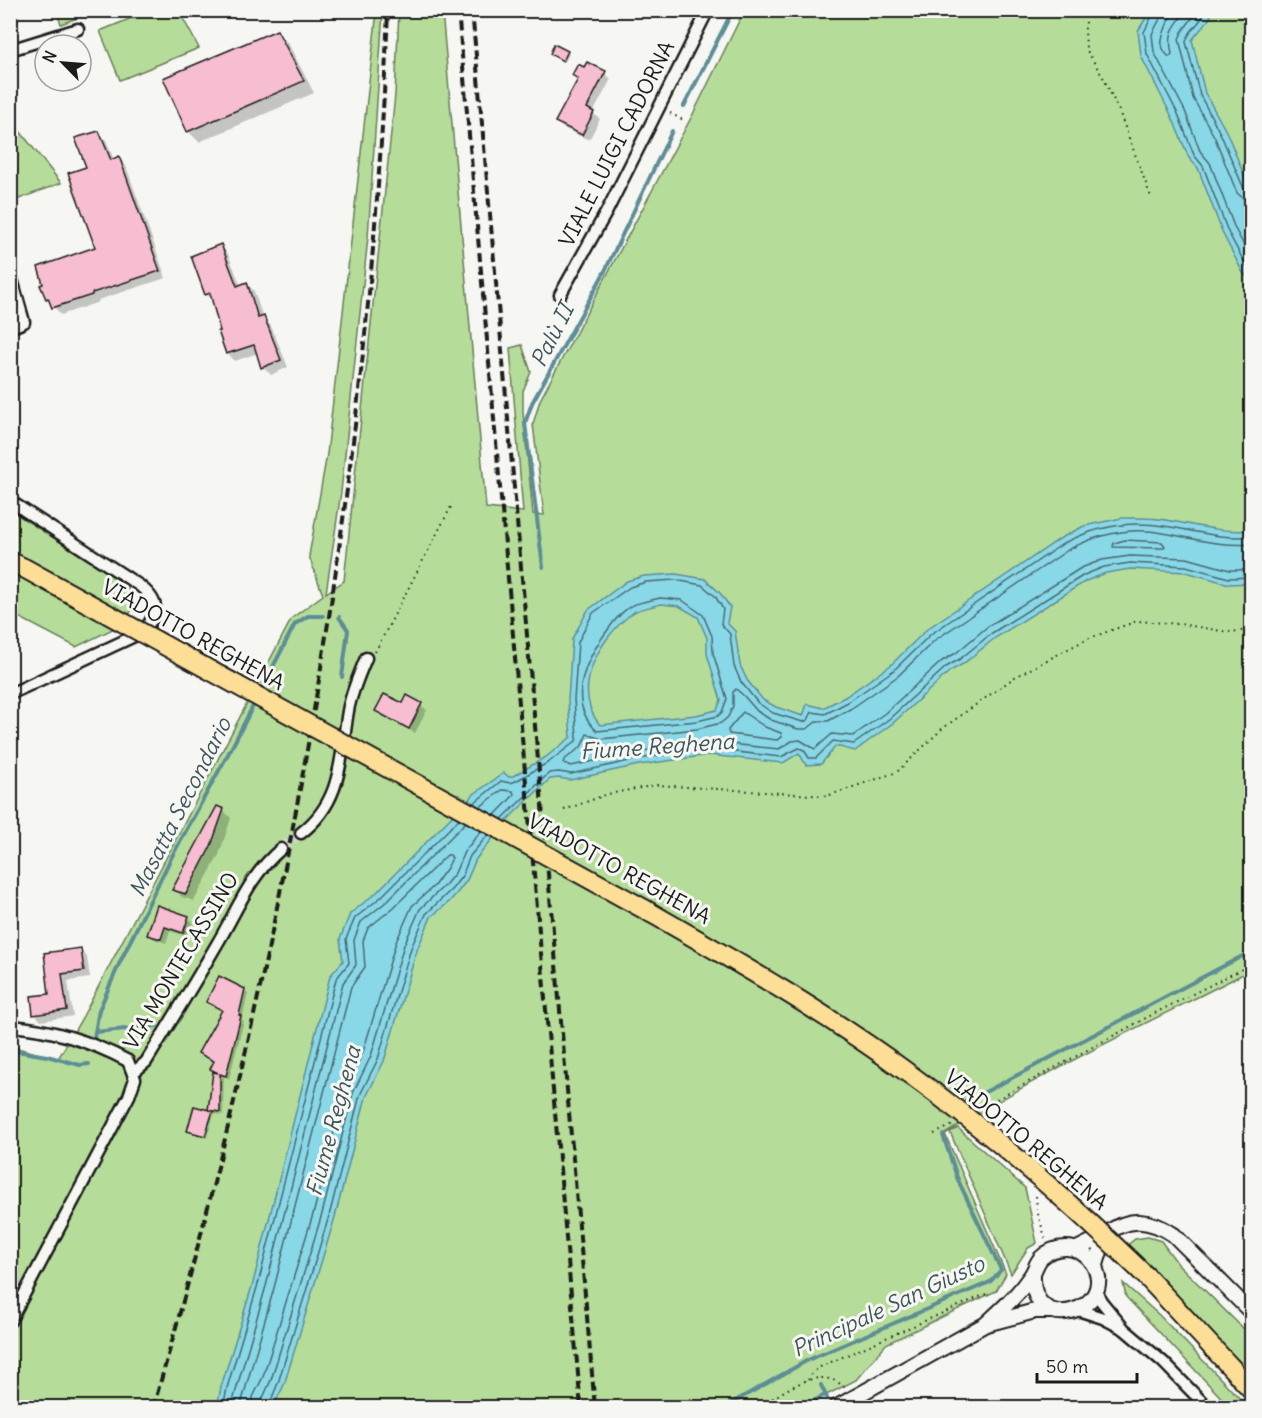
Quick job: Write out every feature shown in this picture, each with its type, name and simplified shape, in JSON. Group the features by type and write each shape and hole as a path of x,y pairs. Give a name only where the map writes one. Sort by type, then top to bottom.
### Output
{"highway":[{"name":"VIADOTTO REGHENA","path":"17,565 645,910 746,967 844,1028 907,1072 1015,1155 1075,1207 1146,1276 1251,1390"}],"street":[{"name":"VIALE LUIGI CADORNA","path":"560,295 607,211 708,10"},
{"path":"10,50 78,29"},
{"path":"10,272 24,322 10,328"},
{"path":"10,501 140,586 152,595 155,607 152,621 143,632 10,694"},
{"path":"302,833 314,823 334,792 348,710 369,657"},
{"name":"VIA MONTECASSINO","path":"10,1321 129,1096 135,1079 134,1072 146,1062 219,941 255,876 265,862 281,849"},
{"path":"10,1026 34,1028 98,1047 128,1061 134,1072"},
{"path":"1075,1250 1105,1235 1113,1228 1136,1220 1161,1226 1174,1235 1251,1313"},
{"path":"1095,1268 1105,1235"},
{"path":"836,1407 986,1324 1029,1312 1078,1310 1086,1305 1096,1290 1095,1268 1089,1258 1075,1250 1060,1248 1050,1251 1042,1257 1032,1275 1013,1299 986,1324"},
{"path":"1032,1275 1034,1293 1046,1307 1054,1311"},
{"path":"1096,1290 1101,1301 1124,1329 1163,1362 1208,1407"},
{"path":"1078,1310 1124,1329"}],"path":[{"path":"1088,10 1085,28 1086,49 1119,111 1151,197"},
{"path":"659,107 686,121"},
{"path":"369,657 453,503"},
{"path":"564,810 608,794 657,785 827,796 897,772 943,728 1015,677 1087,639 1137,621 1180,624 1227,632 1251,630"},
{"path":"972,1114 1001,1096 1251,964"},
{"path":"934,1134 953,1125"},
{"path":"1036,1187 1037,1211 1050,1251"},
{"path":"808,1380 813,1372 822,1366 986,1294"},
{"path":"757,1407 817,1377 834,1380 844,1386 852,1398"}],"green space":[{"path":"56,10 96,10 96,11 61,24"},
{"path":"149,11 179,11 199,48 120,80 100,31"},
{"path":"377,11 383,11 368,237 341,492 326,593 344,581 395,95 399,11 442,11 486,508 523,512 510,348 522,345 531,372 523,391 523,412 533,514 544,515 533,424 540,400 692,116 744,11 1251,11 1251,970 1057,1069 945,1134 1006,1274 996,1291 886,1344 856,1380 803,1407 11,1407 10,1046 58,1059 82,1018 292,618 323,595 309,556 327,454"},
{"path":"11,120 61,183 10,202"},
{"path":"10,510 107,572 131,592 134,605 125,623 76,647 11,613"},
{"path":"958,1128 1025,1188 1037,1243 1028,1248 1011,1274 950,1132"},
{"path":"1148,1237 1161,1241 1178,1264 1251,1336 1251,1375 1125,1247 1135,1239"},
{"path":"1123,1283 1159,1315 1248,1407 1230,1407 1126,1297"}],"water":[{"path":"1150,11 1212,11 1210,18 1192,40 1205,93 1227,133 1251,192 1251,280 1243,273 1223,234 1198,168 1189,158 1172,117 1141,56 1138,31"},
{"name":"Fiume Reghena","path":"1122,518 1144,518 1219,529 1251,530 1251,583 1229,584 1186,572 1130,569 1106,573 1086,581 995,638 963,664 950,671 893,723 855,751 836,746 821,764 806,765 799,753 783,763 709,755 639,765 570,780 550,779 511,816 476,859 467,880 457,893 431,917 417,950 384,1061 366,1097 335,1217 284,1385 273,1407 217,1408 221,1387 253,1283 330,976 343,961 340,939 350,914 377,892 474,794 504,773 509,777 513,776 546,757 571,737 568,701 572,639 588,610 627,581 644,576 676,574 705,579 720,593 730,607 727,623 735,631 740,665 747,680 763,700 803,716 807,704 823,708 845,697 891,665 927,629 1061,538 1084,526","holes":["661,604 679,606 698,617 707,638 707,654 721,700 717,710 696,715 600,725 591,711 588,696 593,664 600,649 610,635 634,612"]}],"building":[{"path":"277,30 304,81 187,132 163,78"},
{"path":"554,44 568,51 563,61 550,54"},
{"path":"587,62 606,71 587,108 594,112 582,135 555,122 578,79 572,75 578,64 584,67"},
{"path":"99,131 111,160 119,156 160,271 52,308 40,285 43,284 38,267 95,247 68,173 86,167 75,138"},
{"path":"221,244 237,286 247,282 258,318 264,316 281,360 261,368 254,345 226,354 218,331 220,331 210,293 205,295 191,256"},
{"path":"384,694 403,703 407,695 422,703 409,729 375,711"},
{"path":"217,806 224,809 211,846 186,894 172,890"},
{"path":"157,905 189,916 183,933 165,927 161,939 147,935"},
{"path":"81,948 84,971 62,974 67,1010 33,1015 31,996 49,994 44,953"},
{"path":"219,976 245,989 239,1015 241,1016 226,1076 220,1074 220,1112 208,1110 213,1072 218,1073 210,1069 214,1061 198,1053 222,1010 206,1002"},
{"path":"194,1106 213,1111 205,1136 187,1131"}],"waterway":[{"name":"Palù II","path":"684,106 733,10"},
{"name":"Palù II","path":"543,567 525,423 532,403 604,273 672,131"},
{"name":"Masatta Secondario","path":"260,692 295,624 308,616 323,616"},
{"path":"339,617 348,630 342,677"},
{"name":"Masatta Secondario","path":"94,1038 99,1010 120,962 171,858 255,702"},
{"name":"Principale San Giusto","path":"966,1101 1252,951"},
{"path":"95,1032 156,1026"},
{"name":"Masatta Secondario","path":"10,1050 47,1056 80,1065 89,1064"},
{"name":"Principale San Giusto","path":"723,1408 808,1360 990,1282 1001,1270 958,1180 943,1135"},
{"path":"821,1385 827,1398"},
{"path":"800,1408 825,1395"}],"tunnel":[{"path":"281,849 301,833"}],"railway":[{"path":"153,1408 200,1237 243,1064 280,891 313,716 340,541 362,364 378,187 388,10"},
{"path":"458,10 581,1408"},
{"path":"472,10 595,1408"}]}
